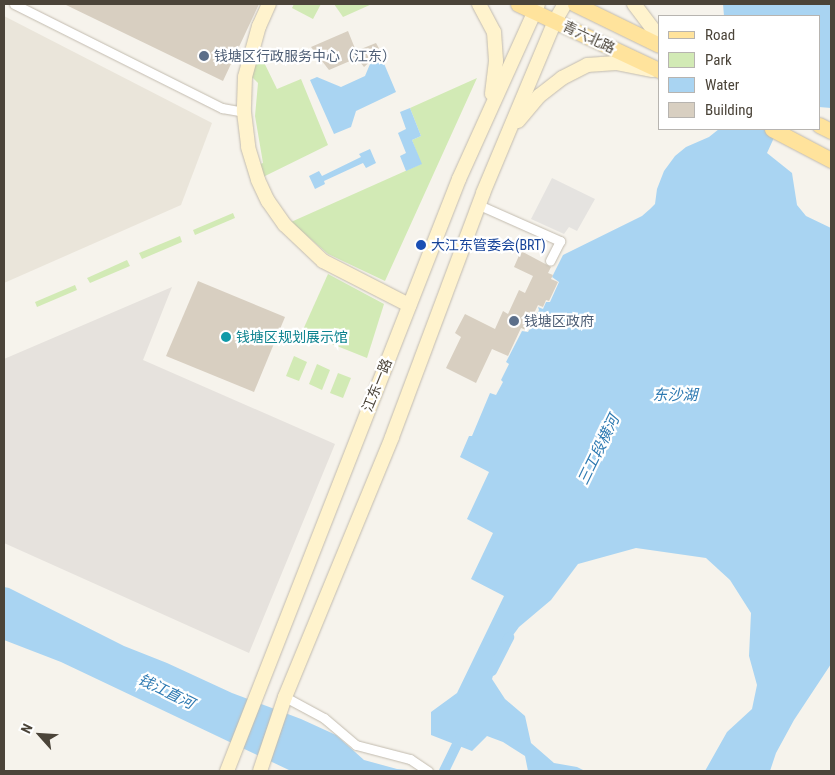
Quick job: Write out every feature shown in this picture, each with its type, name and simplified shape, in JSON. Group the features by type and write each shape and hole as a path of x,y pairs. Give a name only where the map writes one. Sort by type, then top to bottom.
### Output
{"main road":[{"path":"269,4 259,26 245,77 244,112 248,147 258,180 268,201 285,225 323,261 409,305"},
{"path":"480,4 494,32 496,61 490,111"},
{"name":"青六北路","path":"518,4 536,8 555,21 658,71"},
{"path":"260,771 284,703 392,437 479,205 555,21 565,4"},
{"name":"青六北路","path":"575,4 658,45"},
{"path":"634,4 658,36"},
{"name":"江东一路","path":"227,771 254,697 458,179 536,8"},
{"path":"507,135 538,96 562,78 587,65 616,63 658,71"},
{"path":"776,131 831,160"}],"street":[{"path":"14,4 222,108 244,112"},
{"path":"479,205 562,237 550,262"},
{"path":"284,703 324,718 356,745 410,759 428,771"}],"shaded area":[{"path":"4,16 212,123 181,205 4,283"},
{"path":"552,178 595,199 577,231 569,227 564,234 531,219"},
{"path":"172,287 143,360 335,444 249,653 4,543 4,359"}],"green space":[{"path":"294,4 321,4 313,19 292,8"},
{"path":"334,4 372,4 343,17"},
{"path":"257,48 277,89 301,79 328,145 263,177 258,165 263,163 255,116 258,83 251,76"},
{"path":"477,78 385,281 328,254 291,222 421,164 412,140 421,136 410,108"},
{"path":"233,213 235,218 195,235 193,230"},
{"path":"180,236 182,242 142,259 139,253"},
{"path":"127,260 130,266 90,283 87,278"},
{"path":"328,274 384,304 367,358 302,332"},
{"path":"75,285 77,290 37,307 35,302"},
{"path":"294,356 307,362 299,381 286,376"},
{"path":"317,364 330,370 322,390 309,384"},
{"path":"338,373 351,378 343,398 330,393"}],"water":[{"path":"723,4 831,4 831,108 820,107 820,15 724,15"},
{"path":"380,54 396,92 356,111 351,127 334,134 310,80 317,77 341,87 365,76 370,64"},
{"path":"410,108 421,136 412,140 422,164 406,171 400,156 406,153 398,133 406,129 400,112"},
{"name":"东沙湖","path":"718,130 778,130 767,153 792,173 797,205 806,216 831,228 831,664 794,720 776,753 770,771 705,771 727,732 752,709 757,685 749,656 751,613 730,580 706,558 636,548 578,564 551,600 519,627 500,653 492,679 505,699 525,716 531,743 554,763 577,767 585,771 528,771 525,756 503,742 487,736 472,751 431,735 431,712 457,693 504,596 471,579 493,533 467,519 489,472 460,457 469,436 472,436 490,393 496,395 503,382 501,380 509,364 506,362 522,331 528,332 539,310 538,307 543,309 546,302 550,302 559,282 552,277 563,255 642,216 655,204 657,189 664,171 675,156 686,147 709,137"},
{"path":"370,149 376,163 366,168 363,163 324,181 325,184 315,189 309,176 319,171 322,176 361,157 359,154"},
{"name":"钱江直河","path":"4,587 124,646 167,663 232,693 301,719 336,735 364,760 397,769 419,771 291,771 61,662 4,640"}],"building":[{"name":"钱塘区行政服务中心（江东）","path":"64,4 259,4 223,81"},
{"path":"348,31 356,51 376,43 381,52 364,67 357,58 329,70 311,47"},
{"name":"钱塘区政府","path":"521,251 551,267 548,273 553,275 551,279 558,282 549,301 546,300 543,307 538,305 526,330 521,328 508,356 492,349 476,383 446,368 461,337 455,333 465,314 495,329 503,311 508,314 519,290 525,293 533,276 514,267"},
{"name":"钱塘区规划展示馆","path":"198,281 285,317 254,392 166,356"}],"waterway":[{"name":"三工段横河","path":"492,671 509,637"},
{"name":"三工段横河","path":"444,771 462,734"}],"place":[{"name":"钱塘区行政服务中心（江东）","path":"204,56"},
{"name":"大江东管委会(BRT)","path":"421,245"},
{"name":"钱塘区政府","path":"514,321"},
{"name":"钱塘区规划展示馆","path":"226,337"}]}
